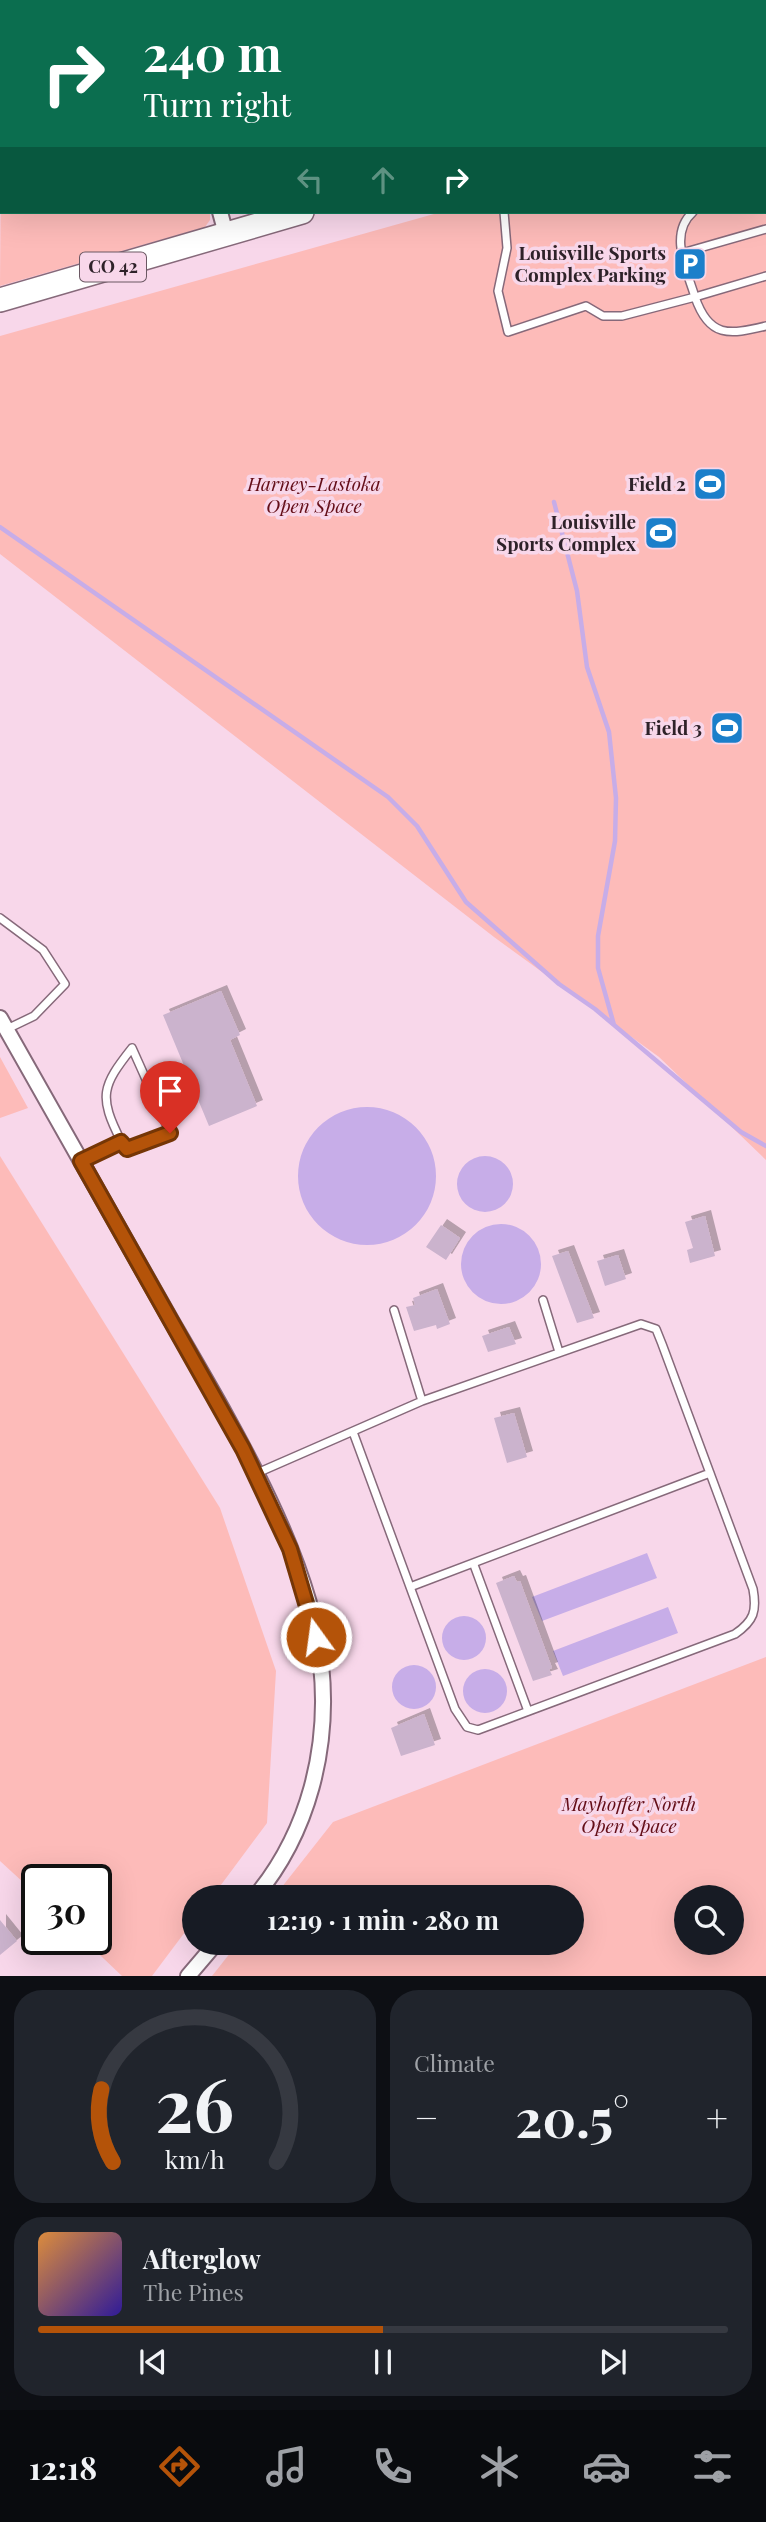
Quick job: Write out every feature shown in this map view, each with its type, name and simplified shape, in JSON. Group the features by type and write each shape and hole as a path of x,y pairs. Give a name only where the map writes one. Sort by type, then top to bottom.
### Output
{"main road":[{"name":"CO 42","path":"0,300 295,214"}],"street":[{"path":"221,214 226,234"},
{"path":"3,1024 224,1413 290,1549 311,1613 321,1662 324,1708 320,1754 303,1817 288,1851 264,1885"},
{"path":"188,1976 206,1955"}],"lane":[{"path":"504,214 508,248 498,292 508,332 586,306 603,316 622,316 695,298 766,276"},
{"path":"690,214 684,219 679,237 701,316 714,328 729,333 766,326"},
{"path":"682,253 766,229"},
{"path":"0,918 43,950 65,984 34,1016 3,1024"},
{"path":"132,1048 170,1133 135,1148 127,1149 121,1142 104,1099 107,1081 132,1048"},
{"path":"81,1161 121,1142"},
{"path":"543,1300 559,1352"},
{"path":"394,1310 422,1401"},
{"path":"254,1474 422,1401 641,1324 656,1329 753,1589 757,1606 750,1624 735,1634 478,1730 467,1727 455,1709 353,1432"},
{"path":"410,1587 474,1565 710,1473"},
{"path":"474,1565 528,1711"}],"green space":[{"path":"1,214 210,214 210,220 205,227 0,286"},
{"name":"Harney-Lastoka Open Space","path":"434,214 766,214 766,1160 659,1057 494,937 0,554 0,336"},
{"path":"0,1057 28,1108 0,1118"},
{"path":"0,1156 220,1508 276,1671 267,1823 221,1885 182,1885 182,1936 152,1976 122,1976 100,1955 112,1955 112,1864 21,1864 21,1880 0,1861"},
{"name":"Mayhoffer North Open Space","path":"766,1657 766,1976 212,1976 229,1955 584,1955 584,1885 283,1885 333,1822"}],"shaded area":[{"path":"367,1107 393,1112 416,1127 431,1150 436,1176 431,1202 416,1225 393,1240 367,1245 341,1240 318,1225 303,1202 298,1176 303,1150 318,1127 341,1112"},
{"path":"485,1156 496,1158 505,1164 511,1173 511,1195 505,1204 496,1210 485,1212 474,1210 465,1204 459,1195 457,1184 459,1173 465,1164 474,1158"},
{"path":"501,1224 516,1227 529,1236 538,1249 541,1264 538,1279 529,1292 516,1301 501,1304 486,1301 473,1292 464,1279 461,1264 464,1249 473,1236 486,1227"},
{"path":"647,1553 657,1578 542,1621 532,1597"},
{"path":"668,1607 678,1633 563,1676 553,1651"},
{"path":"464,1616 480,1622 486,1638 480,1654 464,1660 448,1654 442,1638 448,1622"},
{"path":"414,1665 429,1672 436,1687 429,1702 414,1709 399,1702 392,1687 399,1672"},
{"path":"485,1669 501,1675 507,1691 501,1707 485,1713 469,1707 463,1691 469,1675"}],"building":[{"path":"221,991 240,1035 230,1040 257,1106 209,1126 163,1015"},
{"path":"705,1216 715,1256 690,1263 687,1250 693,1248 685,1222"},
{"path":"441,1225 460,1238 446,1260 426,1247"},
{"path":"568,1251 594,1318 577,1323 552,1256"},
{"path":"618,1255 626,1279 605,1286 597,1261"},
{"path":"437,1289 450,1324 437,1329 436,1325 414,1331 406,1307 415,1305 413,1298"},
{"path":"509,1327 516,1344 488,1352 482,1336"},
{"path":"514,1413 527,1457 507,1463 494,1418"},
{"path":"514,1576 517,1582 520,1581 552,1668 549,1669 552,1675 533,1681 496,1583"},
{"path":"424,1714 435,1745 401,1756 391,1728"},
{"path":"0,1920 17,1941 0,1955"}],"waterway":[{"path":"554,502 577,591 587,667 609,732 616,798 615,841 598,936 598,968 614,1025"},
{"path":"0,527 388,797 417,826 466,902 559,984 595,1009 741,1132 766,1146"}],"place":[{"name":"Louisville Sports Complex Parking","path":"690,264"},
{"name":"Field 2","path":"710,484"},
{"name":"Louisville Sports Complex","path":"661,533"},
{"name":"Field 3","path":"727,728"}],"route":[{"path":"170,1133 135,1148 127,1149 121,1142 81,1161 243,1449 290,1549 316,1637"}]}
